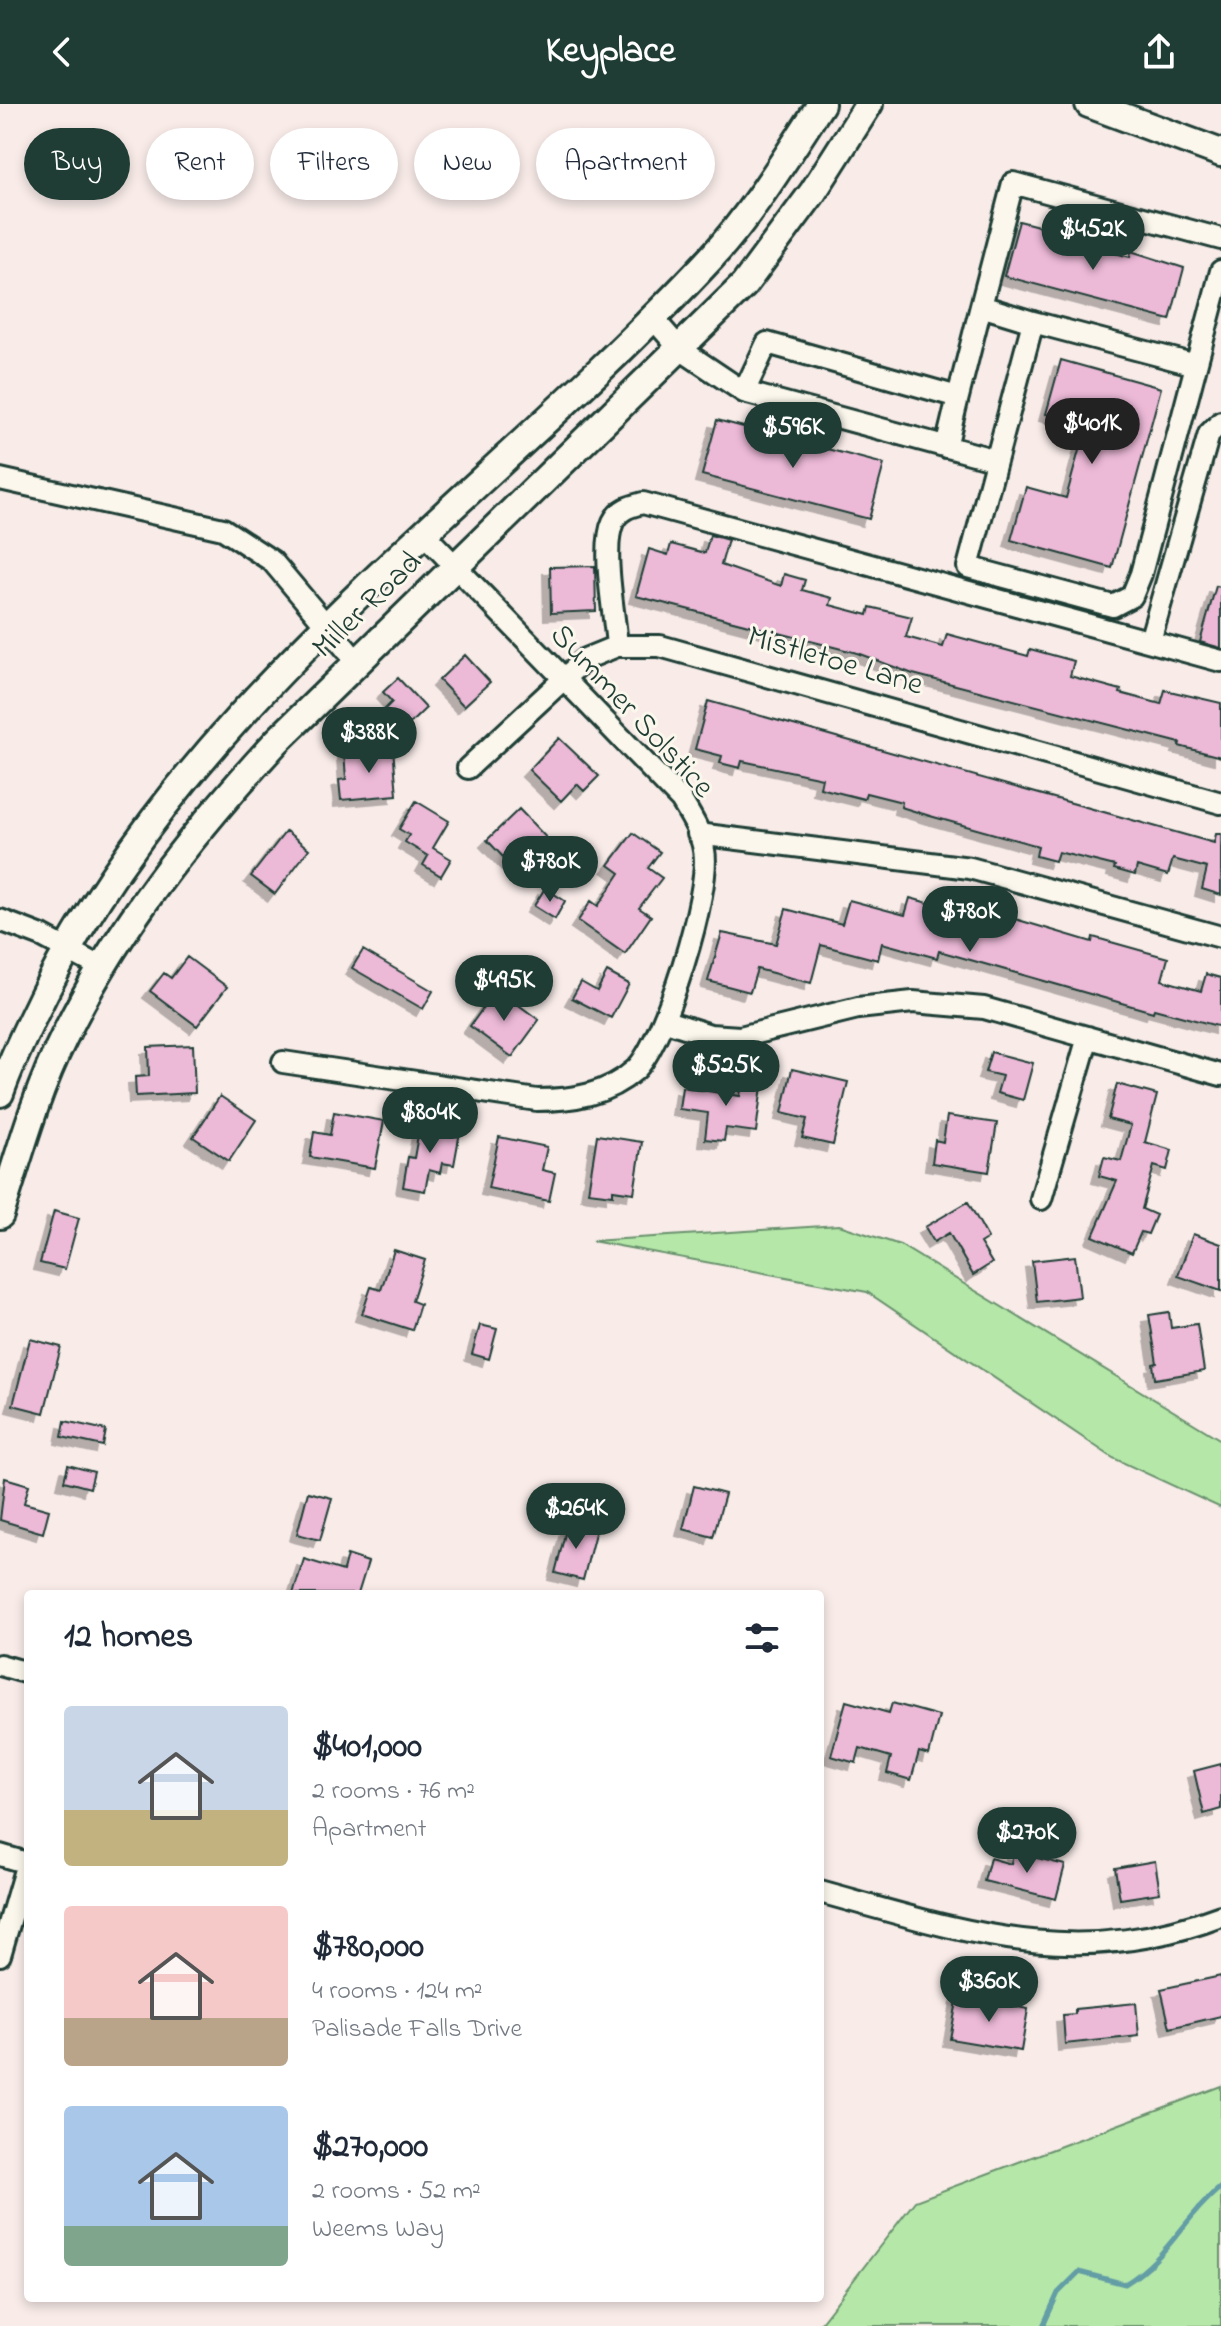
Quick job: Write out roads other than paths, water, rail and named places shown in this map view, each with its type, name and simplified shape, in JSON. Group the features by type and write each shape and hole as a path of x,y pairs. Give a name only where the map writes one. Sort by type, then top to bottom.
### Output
{"main road":[{"name":"Miller Road","path":"0,1093 67,949 132,846 202,756 329,627 713,256 776,172 821,104"},
{"name":"Miller Road","path":"0,1215 34,1107 63,1039 100,967 204,820 277,741 744,285 813,192 869,104"},
{"path":"1089,104 1221,153"}],"street":[{"path":"946,447 1013,183 1221,239"},
{"path":"1033,322 968,567 1113,606 1132,596 1141,574 1221,271"},
{"path":"981,306 1196,365"},
{"path":"651,316 680,349 744,392 996,460"},
{"path":"744,392 767,343 958,397"},
{"path":"1150,641 1209,434 1221,422"},
{"path":"0,479 223,529 272,561 357,662"},
{"path":"617,646 609,537 614,520 626,507 643,503 1221,661"},
{"name":"Summer Solstice","path":"283,1062 537,1100 571,1100 603,1090 636,1070 666,1021 705,882 705,851 681,800 560,679 425,535"},
{"name":"Mistletoe Lane","path":"468,768 560,679 585,659 617,646 660,646 735,664 1221,803"},
{"path":"698,834 970,868 1221,937"},
{"path":"0,920 100,967"},
{"path":"666,1021 710,1035 740,1037 858,1008 913,1002 984,1008 1221,1075"},
{"path":"1041,1199 1088,1037"},
{"path":"0,1665 24,1672"},
{"path":"0,1855 24,1862"},
{"path":"0,1955 24,1873"},
{"path":"824,1893 947,1928 1000,1939 1047,1943 1135,1939 1193,1927 1221,1916"}],"waterway":[{"path":"1043,2326 1058,2293 1079,2272 1125,2284 1153,2262 1221,2187"}]}
